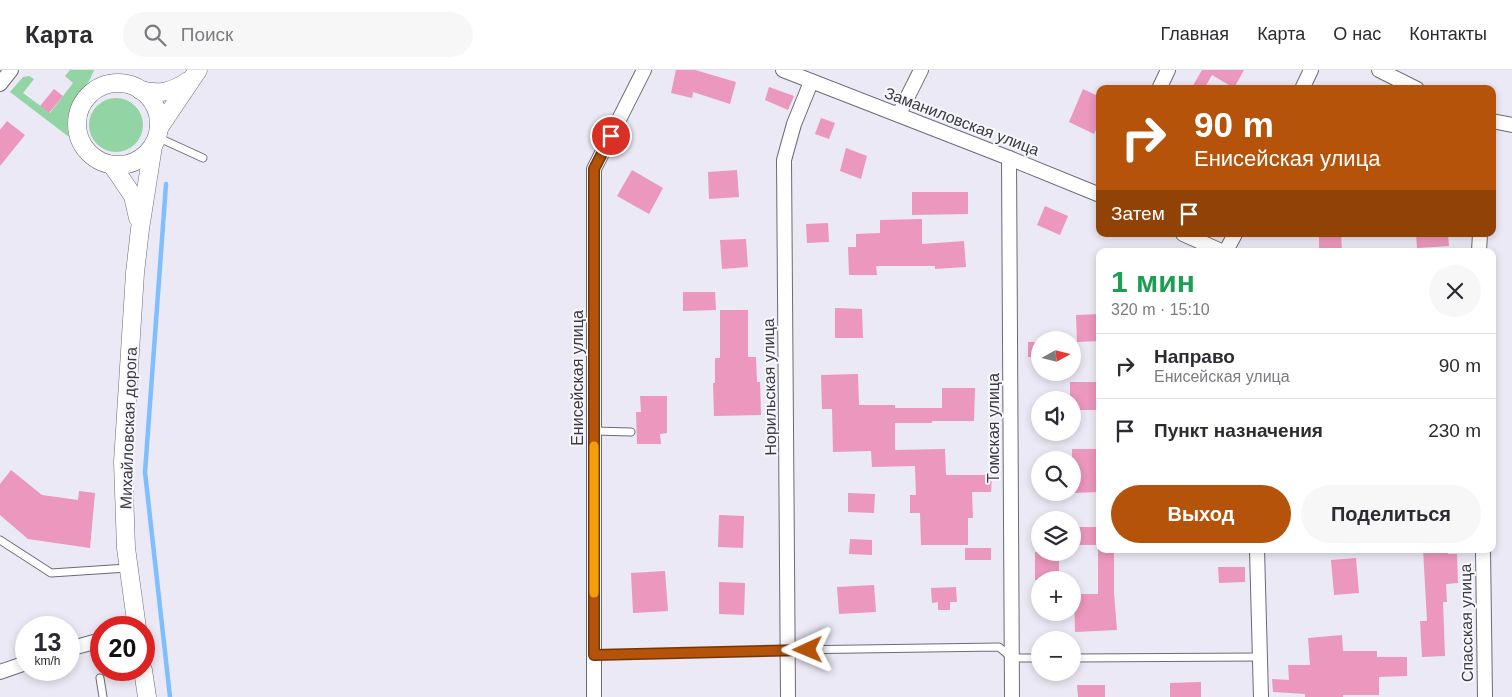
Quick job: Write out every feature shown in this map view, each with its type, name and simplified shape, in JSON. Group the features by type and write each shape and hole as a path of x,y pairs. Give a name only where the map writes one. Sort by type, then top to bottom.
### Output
{"street":[{"path":"0,84 11,70"},
{"name":"Енисейская улица","path":"594,697 594,169 644,70"},
{"name":"Заманиловская улица","path":"783,70 899,114 1096,194"},
{"path":"899,114 921,70"},
{"path":"1161,85 1168,70"},
{"path":"1304,85 1311,70"},
{"path":"1379,70 1409,85"},
{"name":"Михайловская дорога","path":"140,90 152,93 169,92 195,74"},
{"name":"Михайловская дорога","path":"135,616 126,548 123,462 140,229 156,137 195,74"},
{"path":"111,77 140,90 152,102 159,119 156,137 145,155 124,165 112,165 94,157 87,151 82,142 77,123 79,114 88,96 111,77"},
{"name":"Норильская улица","path":"788,697 784,160 794,124 811,82"},
{"path":"1496,122 1512,125"},
{"name":"Томская улица","path":"1009,158 1012,697"},
{"name":"Михайловская дорога","path":"112,165 133,196 140,229"},
{"path":"1190,237 1214,248"},
{"path":"1257,553 1261,697"},
{"name":"Спасская улица","path":"1483,553 1485,697"},
{"path":"0,672 15,667"},
{"path":"145,681 147,697"}],"lane":[{"path":"156,137 203,158"},
{"path":"594,431 631,432"},
{"path":"0,540 51,573 128,568"},
{"path":"594,655 999,647 1012,658 1031,658"},
{"path":"1081,658 1260,656"},
{"path":"100,681 103,697"}],"green space":[{"path":"70,70 94,70 70,108 67,125 69,137 10,92 23,77 29,76 34,79 23,93 50,113 73,83 65,76"},
{"path":"111,98 121,98 131,102 139,110 143,125 139,140 131,148 121,152 111,152 101,148 93,140 89,130 89,120 93,110 101,102"}],"building":[{"path":"676,70 695,70 736,82 730,104 693,92 692,98 671,93"},
{"path":"1202,70 1244,70 1236,85 1229,85 1212,75 1206,85 1193,85"},
{"path":"769,87 794,96 788,110 765,100"},
{"path":"54,89 63,96 49,113 40,106"},
{"path":"1083,89 1096,95 1096,130 1094,134 1069,122"},
{"path":"821,118 835,123 829,139 815,134"},
{"path":"7,121 25,135 0,166 0,130"},
{"path":"846,148 867,156 861,179 840,171"},
{"path":"632,170 663,188 649,214 617,196"},
{"path":"737,170 739,197 709,199 708,172"},
{"path":"912,192 968,192 968,214 912,215"},
{"path":"1045,206 1068,216 1060,235 1037,225"},
{"path":"922,219 922,244 964,241 966,267 935,269 935,266 876,266 877,275 849,275 848,247 856,247 856,234 880,233 880,220"},
{"path":"828,223 829,242 807,243 806,224"},
{"path":"1319,237 1341,237 1342,248 1319,248"},
{"path":"1416,237 1448,237 1449,246 1417,248"},
{"path":"746,239 748,267 722,269 720,240"},
{"path":"683,292 715,292 716,310 683,311"},
{"path":"835,308 862,309 863,338 835,338"},
{"path":"720,310 748,310 748,357 756,357 757,382 760,382 761,415 714,416 713,383 715,383 715,358 720,358"},
{"path":"1096,314 1096,341 1081,342 1081,331 1077,331 1076,315"},
{"path":"1028,342 1031,342 1031,357 1028,357"},
{"path":"858,374 859,405 895,405 895,408 942,408 942,388 975,388 974,421 895,423 895,450 945,449 946,475 992,475 991,492 972,492 973,518 968,518 968,545 921,545 920,513 910,513 910,495 916,495 915,466 872,467 871,451 833,452 832,409 822,409 821,375"},
{"path":"1070,382 1096,382 1096,410 1081,410 1081,391 1070,391"},
{"path":"640,396 667,396 667,433 660,434 661,444 637,444 636,412 641,412"},
{"path":"1072,449 1096,449 1096,492 1081,493 1081,451 1072,451"},
{"path":"11,470 42,495 78,500 79,491 95,493 90,548 28,539 0,515 0,484"},
{"path":"848,493 875,494 874,513 848,512"},
{"path":"719,515 744,516 743,548 718,547"},
{"path":"1081,527 1096,527 1096,545 1081,545"},
{"path":"850,539 872,540 872,555 849,554"},
{"path":"965,548 991,548 991,560 965,560"},
{"path":"1098,553 1114,553 1114,593 1117,630 1075,631 1075,621 1081,621 1081,594 1098,594"},
{"path":"1423,553 1457,554 1458,583 1446,584 1447,602 1443,602 1445,656 1422,657 1420,621 1427,621"},
{"path":"1356,558 1359,593 1334,595 1331,560"},
{"path":"1035,561 1059,561 1059,571 1035,571"},
{"path":"1218,567 1245,567 1245,582 1219,583"},
{"path":"665,571 668,611 633,613 631,573"},
{"path":"719,582 745,583 744,615 719,614"},
{"path":"874,585 876,612 839,614 837,587"},
{"path":"956,587 957,602 950,602 950,610 938,610 938,602 932,603 931,588"},
{"path":"1342,635 1343,651 1377,651 1377,657 1407,657 1407,676 1379,677 1379,695 1305,697 1305,694 1273,692 1272,679 1289,680 1288,665 1310,665 1308,638"},
{"path":"1201,682 1201,697 1170,697 1170,683"},
{"path":"1077,685 1105,685 1105,697 1078,697"}],"waterway":[{"path":"166,184 145,472 170,697"}],"slow traffic":[{"path":"594,446 594,593"}],"route":[{"path":"611,136 594,169 594,655 808,650"}]}
